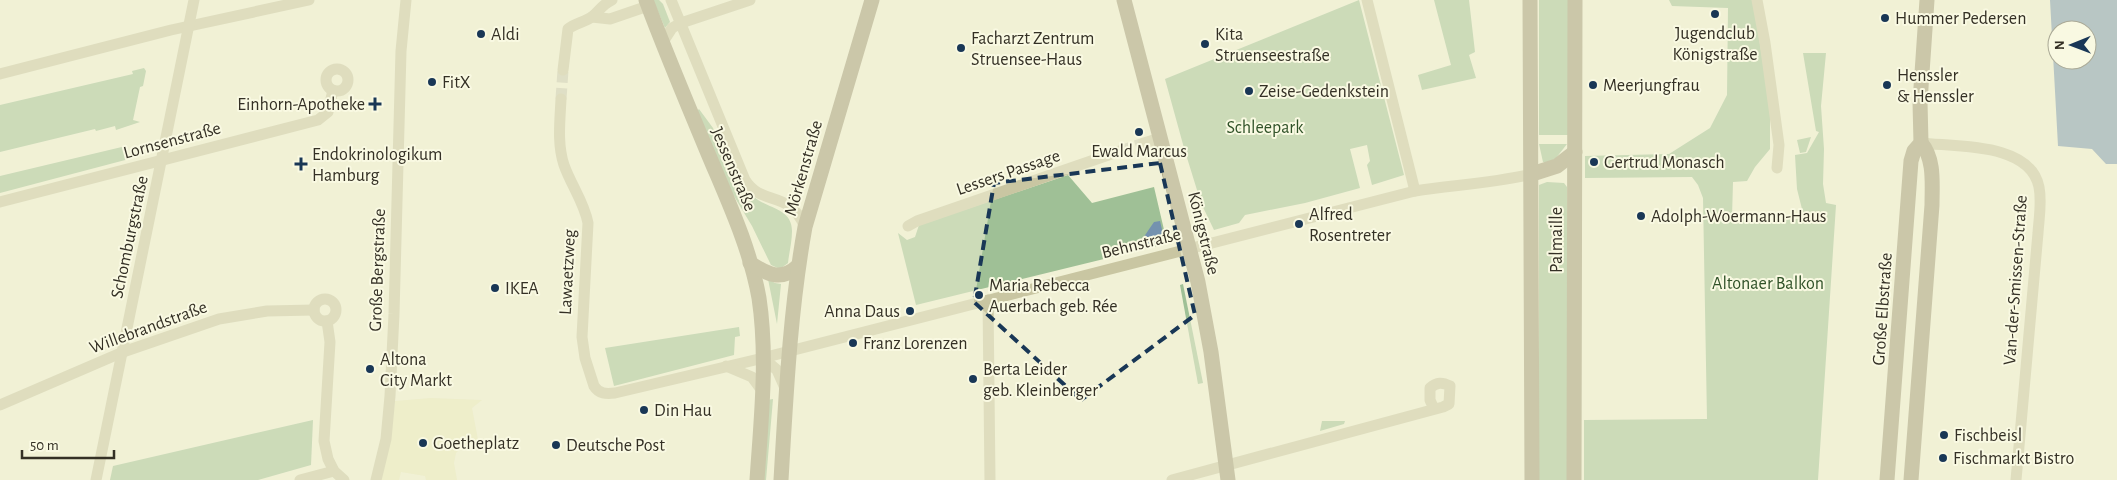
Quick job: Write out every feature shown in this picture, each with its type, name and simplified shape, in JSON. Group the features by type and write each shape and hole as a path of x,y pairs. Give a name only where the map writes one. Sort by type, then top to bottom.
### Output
{"street":[{"name":"Schomburgstraße","path":"96,480 194,0"},
{"path":"0,74 164,31 309,0"},
{"name":"Große Bergstraße","path":"376,480 386,439 390,396 401,51 406,0"},
{"path":"563,70 568,29 592,18 604,4 612,0"},
{"name":"Jessenstraße","path":"671,0 745,180 756,191 783,201 794,208 805,227"},
{"path":"663,42 672,28 681,23 750,0"},
{"name":"Mörkenstraße","path":"781,480 789,350 798,266 805,227 872,0"},
{"name":"Königstraße","path":"1124,0 1189,249 1211,352 1228,473"},
{"path":"1367,0 1415,191"},
{"name":"Palmaille","path":"1530,0 1532,480"},
{"name":"Palmaille","path":"1574,480 1575,0"},
{"path":"1757,0 1779,145 1777,168"},
{"name":"Große Elbstraße","path":"1910,480 1932,205 1930,160 1927,151 1921,143 1920,102 1926,0"},
{"path":"592,18 610,19 647,3"},
{"name":"Jessenstraße","path":"647,3 734,216 750,263 761,317 763,358 763,392 757,480"},
{"name":"Lornsenstraße","path":"0,202 318,120 328,112 333,90"},
{"name":"Lawaetzweg","path":"561,100 559,137 562,155 566,171 585,210 588,223 582,337 585,358 596,390"},
{"path":"1144,143 1160,138"},
{"name":"Große Elbstraße","path":"1887,480 1910,161 1914,151 1921,143"},
{"name":"Van-der-Smissen-Straße","path":"1921,143 2003,152 2022,162 2038,185 2040,199 2038,233 2016,480"},
{"name":"Lessers Passage","path":"908,226 1120,151"},
{"path":"1532,174 1557,166 1575,152"},
{"name":"Behnstraße","path":"596,390 603,393 615,393 763,358 1415,191 1505,180 1532,174"},
{"path":"750,263 776,276 788,274 798,266"},
{"path":"988,300 990,480"},
{"name":"Willebrandstraße","path":"0,405 123,352 220,319 267,311 314,310 320,301 331,302 336,311 333,318 327,321"},
{"path":"314,310 317,317 327,321 330,342 324,442 328,459 334,471 344,480"},
{"path":"763,358 777,370 786,390"},
{"path":"726,366 752,377 763,392"},
{"path":"1172,480 1228,473 1434,410"},
{"path":"300,480 334,471"}],"highlighted area":[{"path":"1160,163 1195,315 1081,400 974,302 994,183"}],"green space":[{"path":"653,0 659,0 663,4 670,22 665,28"},
{"name":"Schleepark","path":"1359,0 1404,175 1372,185 1367,165 1370,161 1367,145 1350,149 1360,188 1305,203 1245,215 1239,223 1214,230 1201,203 1165,79"},
{"path":"1434,0 1469,0 1475,52 1469,55 1476,78 1422,90 1418,75 1451,65"},
{"path":"1539,0 1568,0 1568,135 1539,135"},
{"name":"Altonaer Balkon","path":"1669,0 1753,0 1770,107 1770,149 1755,167 1747,181 1733,182 1732,217 1790,217 1790,221 1804,217 1797,189 1795,155 1807,153 1819,132 1816,131 1803,53 1826,53 1821,106 1824,149 1823,184 1826,203 1836,205 1818,480 1584,480 1584,420 1707,419 1703,198 1698,185 1692,177 1585,178 1585,156 1669,154 1710,128 1727,95 1728,8 1672,6"},
{"path":"144,68 146,71 143,86 140,87 133,120 140,122 116,130 115,126 96,131 95,129 0,152 0,105 133,74 132,71"},
{"path":"699,109 713,128 733,173 737,171 748,192 760,201 784,213 791,223 792,239 788,263 780,269 771,265 752,226 723,178 697,111"},
{"path":"1811,137 1806,152 1800,153 1797,140"},
{"path":"1539,144 1567,144 1556,158 1548,163 1543,162"},
{"path":"126,146 129,159 0,193 0,176"},
{"path":"1068,175 1092,203 1154,187 1165,234 1157,246 916,305 898,233 907,240 915,237 919,225"},
{"path":"1547,182 1564,183 1567,187 1567,480 1539,480 1539,185"},
{"path":"768,279 781,284 777,324"},
{"path":"1183,284 1203,383 1198,384 1180,285"},
{"path":"739,327 740,336 735,337 734,355 614,386 605,348"},
{"path":"773,399 766,480 763,480 767,400"},
{"path":"313,420 311,465 258,480 110,480 113,466"},
{"path":"1322,421 1345,421 1344,424 1320,431"}],"shaded area":[{"path":"431,398 482,400 472,408 479,445 460,449 456,453 454,463 457,480 426,480 425,476 401,472 399,480 381,480 390,441 395,401"}],"water":[{"path":"2050,0 2117,0 2117,164 2106,164 2092,149 2058,146 2054,70 2097,70 2097,20 2051,20"},
{"path":"1160,221 1163,234 1156,245 1142,248 1141,241 1154,222"}],"tunnel":[{"path":"561,99 563,70"},
{"path":"1120,151 1144,143"}],"place":[{"name":"Jugendclub Königstraße","path":"1715,14"},
{"name":"Hummer Pedersen","path":"1885,18"},
{"name":"Aldi","path":"481,34"},
{"name":"Kita Struenseestraße","path":"1205,44"},
{"name":"Facharzt Zentrum Struensee-Haus","path":"961,48"},
{"name":"FitX","path":"432,82"},
{"name":"Meerjungfrau","path":"1593,85"},
{"name":"Henssler & Henssler","path":"1887,85"},
{"name":"Zeise-Gedenkstein","path":"1249,91"},
{"name":"Einhorn-Apotheke","path":"375,104"},
{"name":"Ewald Marcus","path":"1139,132"},
{"name":"Gertrud Monasch","path":"1594,162"},
{"name":"Endokrinologikum Hamburg","path":"301,164"},
{"name":"Adolph-Woermann-Haus","path":"1641,216"},
{"name":"Alfred Rosentreter","path":"1299,224"},
{"name":"IKEA","path":"495,288"},
{"name":"Maria Rebecca Auerbach geb. Rée","path":"979,295"},
{"name":"Anna Daus","path":"910,311"},
{"name":"Franz Lorenzen","path":"853,343"},
{"name":"Altona City Markt","path":"370,369"},
{"name":"Berta Leider geb. Kleinberger","path":"973,379"},
{"name":"Din Hau","path":"644,410"},
{"name":"Fischbeisl","path":"1944,435"},
{"name":"Goetheplatz","path":"423,443"},
{"name":"Deutsche Post","path":"556,445"},
{"name":"Fischmarkt Bistro","path":"1943,458"}]}
